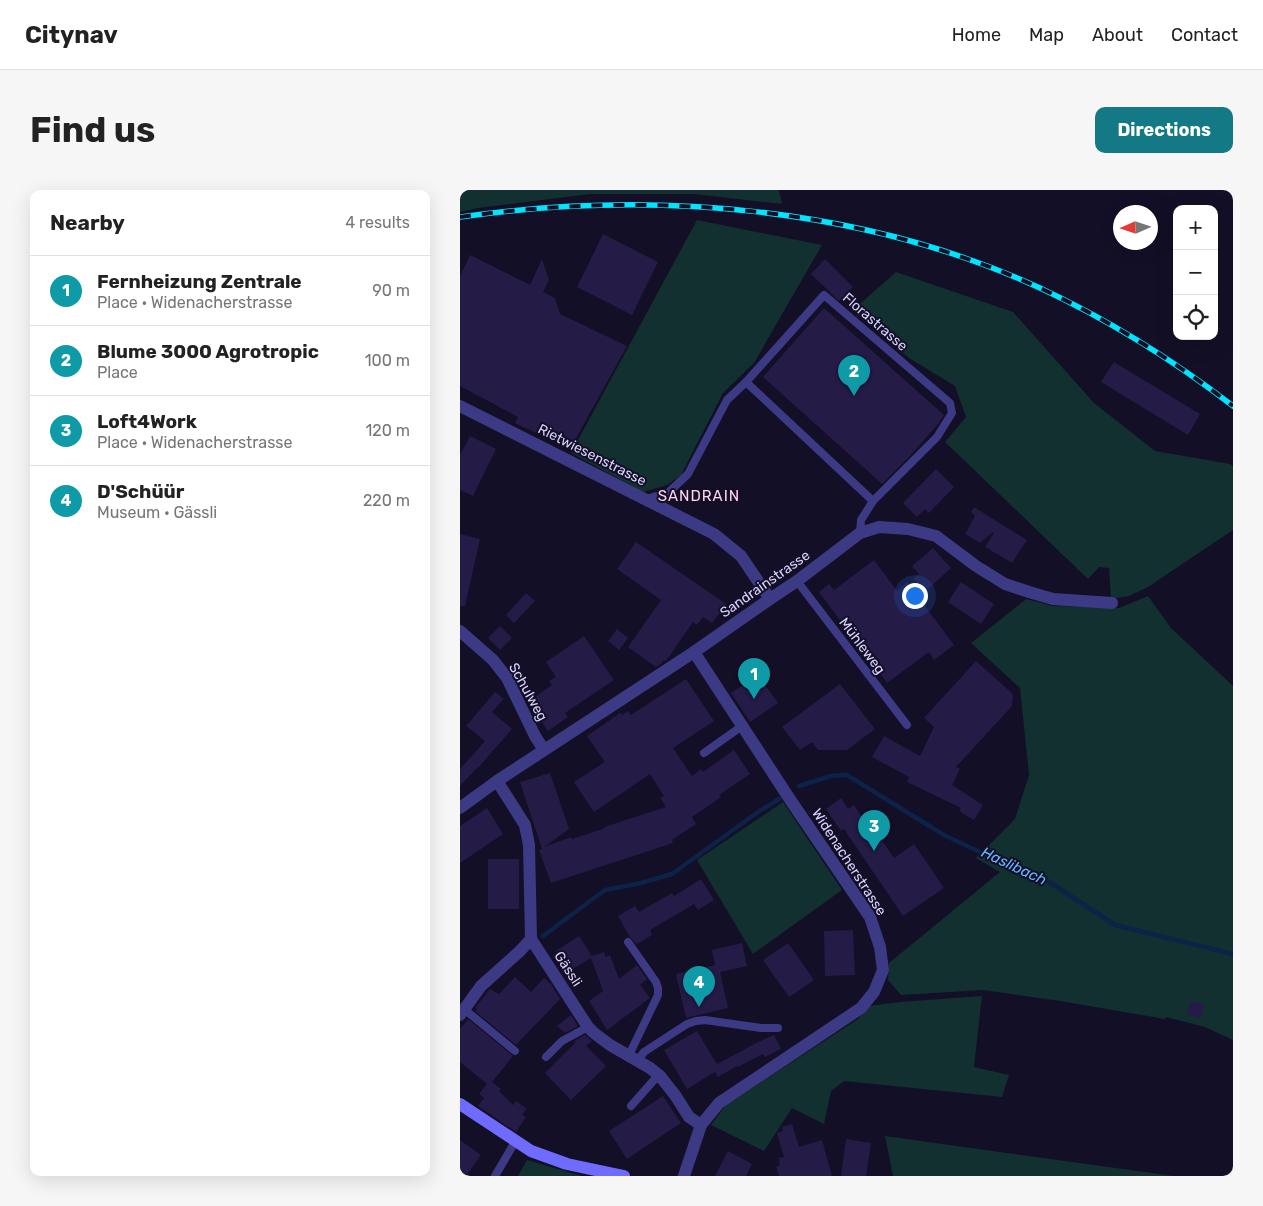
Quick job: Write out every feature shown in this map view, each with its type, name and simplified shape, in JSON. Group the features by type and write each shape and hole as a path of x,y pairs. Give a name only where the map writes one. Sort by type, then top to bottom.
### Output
{"street":[{"name":"Rietwiesenstrasse","path":"460,406 714,534 741,556 770,599"},
{"name":"Sandrainstrasse","path":"460,808 497,780 694,652 797,581 860,533 879,528 908,529 936,536 976,566 1005,584 1052,599 1112,603"},
{"name":"Schulweg","path":"460,630 493,660 507,678 535,736 544,750"},
{"name":"Widenacherstrasse","path":"684,1176 701,1125 719,1103 861,1008 874,992 883,970 880,947 870,917 694,652"},
{"path":"462,1012 481,986 531,939 529,845 525,825 497,780"},
{"name":"Gässli","path":"531,939 588,1027 610,1045 650,1068 660,1076 689,1117 701,1125"},
{"path":"460,1104 514,1142 531,1151 558,1161 624,1176"}],"lane":[{"name":"Florastrasse","path":"647,499 669,492 688,474 727,400 746,382 824,295 950,403 952,413 937,436 873,501 861,520 860,533"},
{"path":"746,382 873,501"},
{"name":"Mühleweg","path":"797,581 907,725"},
{"path":"704,753 742,726"},
{"path":"628,942 656,982 658,988 658,995 633,1058"},
{"path":"462,1012 515,1051"},
{"path":"633,1058 687,1024 696,1021 705,1020 761,1028 778,1028"},
{"path":"546,1057 562,1041 588,1027"},
{"path":"631,1106 654,1080 660,1076"},
{"path":"495,1176 514,1142"}],"green space":[{"path":"460,190 779,190 782,204 694,194 590,194 460,212"},
{"path":"697,220 822,245 754,363 723,393 681,475 667,485 643,492 571,453"},
{"path":"896,272 1013,312 1094,403 1155,451 1233,466 1233,530 1148,587 1129,596 1111,599 1109,568 1099,567 1088,579 945,442 966,417 955,386 909,358 853,310"},
{"path":"1148,596 1171,628 1233,686 1233,1040 1205,1027 1166,1017 1165,1019 983,990 901,995 888,980 889,963 1000,872 976,858 1015,819 1029,775 1020,688 971,643 1026,599 1053,606 1119,608"},
{"path":"783,802 842,890 753,954 697,860"},
{"path":"982,996 974,1067 1009,1075 1002,1097 844,1081 831,1091 824,1124 792,1108 764,1151 711,1125 725,1106 858,1019 869,1006"},
{"path":"885,1136 1174,1176 893,1176"},
{"path":"527,1160 582,1176 518,1176"}],"building":[{"path":"603,234 658,262 632,315 577,287"},
{"path":"470,255 530,285 542,259 549,280 543,292 555,298 560,314 627,346 570,449 515,423 518,417 460,386 460,276"},
{"path":"825,259 853,287 839,301 811,274"},
{"path":"824,308 944,415 908,458 882,484 763,377"},
{"path":"1114,362 1200,414 1188,435 1101,382"},
{"path":"470,436 496,449 473,496 460,490 460,455"},
{"path":"936,469 954,487 929,513 925,509 917,517 903,503"},
{"path":"974,507 1027,540 1012,563 985,547 993,532 980,543 965,534 975,516 971,512"},
{"path":"460,534 480,539 465,606 460,606"},
{"path":"636,542 726,604 712,623 703,617 697,625 693,622 666,661 663,660 656,667 628,647 661,600 617,569"},
{"path":"933,548 951,568 928,589 913,579 919,574 912,566"},
{"path":"874,560 897,591 907,582 954,645 934,660 929,652 887,683 819,592 829,584 834,590"},
{"path":"961,582 994,604 981,624 948,602"},
{"path":"526,593 535,601 514,623 506,615"},
{"path":"500,626 512,638 500,650 488,638"},
{"path":"617,629 628,638 619,650 608,641"},
{"path":"584,636 614,680 565,713 568,717 548,731 528,702 552,685 549,681 556,677 546,662"},
{"path":"976,661 1013,694 1012,706 956,767 960,769 952,785 983,805 974,820 959,811 961,808 907,782 909,777 872,757 884,736 920,756 934,727 924,718"},
{"path":"758,675 778,703 750,722 731,693"},
{"path":"686,679 714,721 673,748 692,776 701,769 703,772 734,750 750,774 719,795 721,797 692,817 696,824 672,840 673,843 551,883 539,850 542,849 520,782 550,773 569,829 544,847 666,807 660,798 664,796 650,774 594,812 574,782 605,762 587,736 620,713 622,715 628,711 631,715"},
{"path":"840,684 875,729 847,750 818,750 812,742 800,750 782,727"},
{"path":"495,692 504,699 492,712 512,729 460,786 460,769 485,741 466,726"},
{"path":"841,798 848,809 854,805 861,816 864,814 894,858 914,844 944,888 903,916 844,829 841,831 826,809"},
{"path":"487,808 503,834 460,863 460,826"},
{"path":"488,859 519,859 519,909 488,909"},
{"path":"701,879 714,900 698,910 694,904 650,930 652,935 637,944 630,937 618,916 635,906 639,912 672,893 674,896"},
{"path":"853,930 855,975 825,976 824,931"},
{"path":"579,936 592,956 604,952 606,957 610,955 619,979 637,965 647,979 640,985 650,998 607,1030 589,1001 603,991 591,958 569,971 556,951"},
{"path":"742,943 747,966 720,972 728,1008 686,1018 676,974 715,965 712,950"},
{"path":"788,943 814,980 789,997 763,960"},
{"path":"515,977 531,992 544,978 551,984 560,999 516,1045 475,1011 477,1009 475,1008 490,989 499,994"},
{"path":"1190,1001 1204,1004 1201,1018 1187,1015"},
{"path":"571,1015 578,1026 565,1033 557,1026"},
{"path":"468,1019 513,1056 492,1082 501,1089 499,1091 513,1105 516,1101 527,1109 522,1115 526,1117 516,1132 478,1106 484,1098 479,1094 487,1084 460,1062 460,1029"},
{"path":"697,1031 717,1064 774,1035 781,1049 765,1057 763,1054 718,1077 715,1072 687,1089 664,1050"},
{"path":"585,1035 592,1041 586,1046 606,1066 571,1100 545,1073 576,1042 574,1041"},
{"path":"663,1096 681,1123 627,1159 609,1131"},
{"path":"792,1124 799,1147 822,1140 832,1176 779,1176 776,1167 780,1165 778,1158 784,1157 777,1133 783,1131 782,1127"},
{"path":"846,1139 871,1143 866,1176 841,1176"},
{"path":"460,1140 481,1155 466,1176 460,1176"},
{"path":"728,1151 752,1164 746,1176 715,1176"}],"waterway":[{"name":"Haslibach","path":"799,786 831,776 847,775 944,835 988,856 1037,874 1115,925 1233,954"},
{"name":"Haslibach","path":"543,936 605,890 641,883 672,874 779,799"}],"railway":[{"path":"460,217 533,209 607,205 681,206 755,212 829,222 901,239 972,260 1066,300 1116,327 1164,357 1233,406"}],"place":[{"name":"Blume 3000 Agrotropic","path":"854,396"},
{"name":"Fernheizung Zentrale","path":"754,699"},
{"name":"Loft4Work","path":"874,851"},
{"name":"D'Schüür","path":"699,1007"}],"district":[{"name":"SANDRAIN","path":"699,496"}]}
